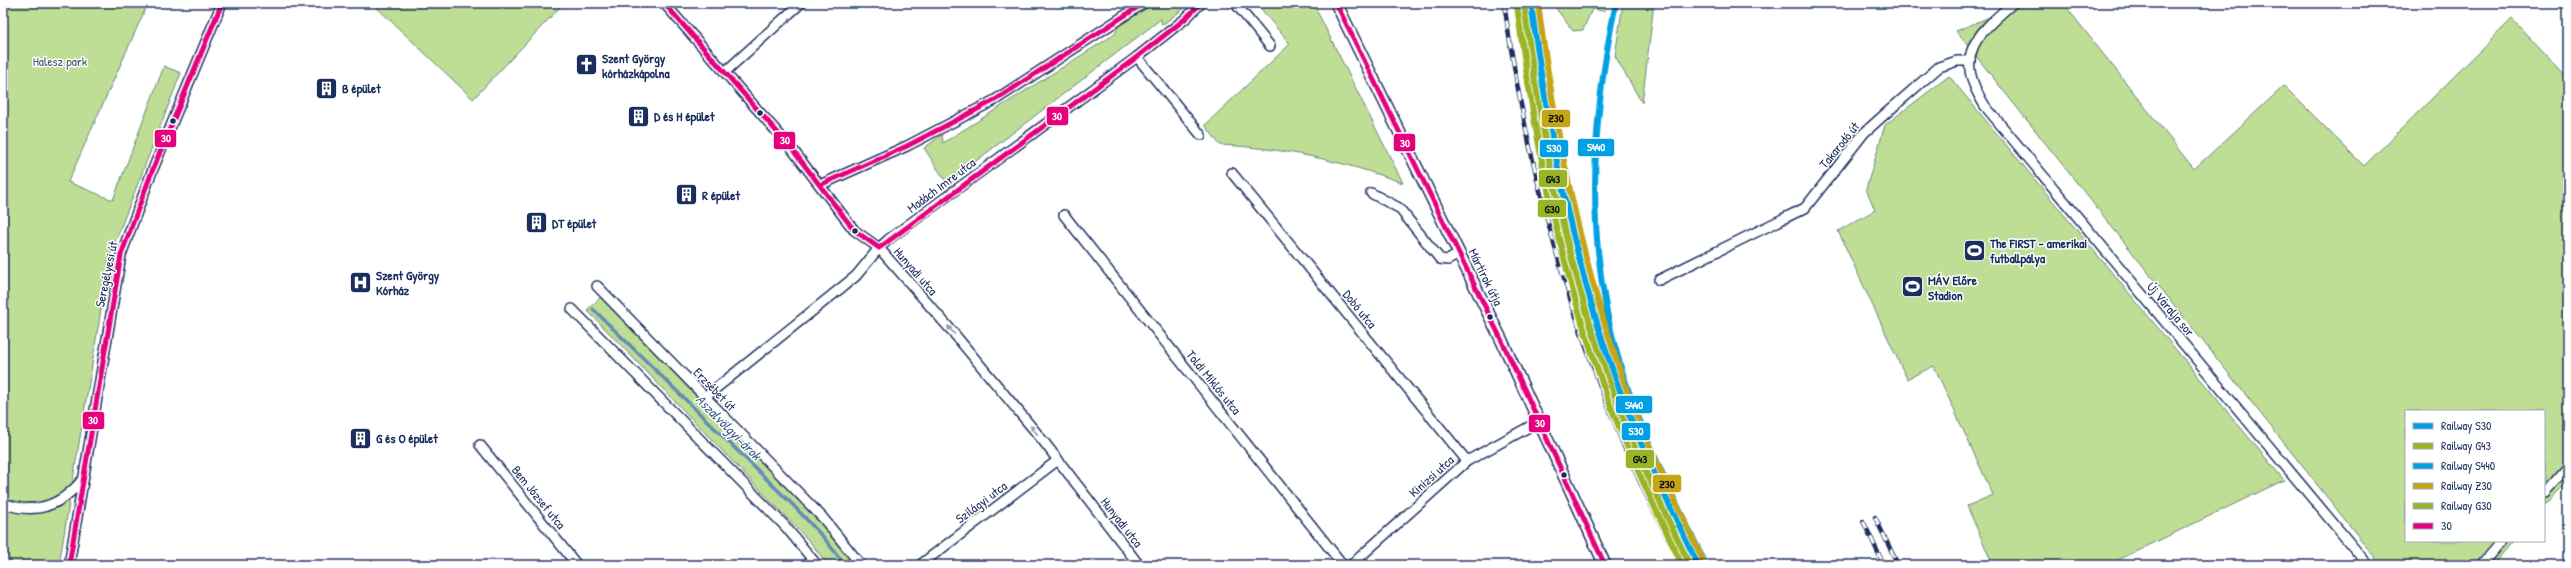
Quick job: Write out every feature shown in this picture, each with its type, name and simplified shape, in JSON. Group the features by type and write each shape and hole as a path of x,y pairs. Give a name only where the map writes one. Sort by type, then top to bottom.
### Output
{"street":[{"name":"Seregélyesi út","path":"69,565 121,255 151,174 222,3"},
{"name":"Hunyadi utca","path":"664,3 726,71 820,185 854,230 879,248 956,336 1058,460 1139,565"},
{"path":"726,71 801,3"},
{"path":"820,185 907,146 995,100 1144,3"},
{"name":"Madách Imre utca","path":"705,397 856,276 879,248 1137,57 1185,19 1201,3"},
{"path":"1235,3 1270,46"},
{"name":"Mártírok útja","path":"1336,3 1459,254 1605,565"},
{"path":"1970,61 1972,49 1983,29 2014,3"},
{"path":"1137,57 1201,135"},
{"name":"Takarodó út","path":"1659,280 1805,208 1859,139 1884,115 1939,67 1957,61 1970,61"},
{"name":"Új Váralja sor","path":"1970,61 1972,83 1985,106 2368,565"},
{"name":"Dobó utca","path":"1232,173 1467,462"},
{"path":"1371,193 1399,208 1440,259 1448,260 1459,254"},
{"name":"Toldi Miklós utca","path":"1064,215 1343,565"},
{"name":"Erzsébet út","path":"597,286 823,518 861,565"},
{"path":"572,308 774,514 817,565"},
{"name":"Kinizsi utca","path":"1351,565 1467,462 1538,422"},
{"name":"Bem József utca","path":"480,445 577,565"},
{"name":"Szilágyi utca","path":"920,565 1058,460"},
{"path":"2545,492 2568,466"},
{"path":"3,503 28,509 46,508 64,498 84,478"},
{"path":"2481,565 2500,542"}],"green space":[{"name":"Halesz park","path":"3,3 148,3 68,182 113,200 164,66 181,73 110,255 59,565 11,565 3,538"},
{"path":"372,3 564,3 473,99"},
{"path":"1137,3 1185,3 1183,9 1162,25 1161,19 954,178 950,188 924,148 942,135 943,143 1115,34 1119,24"},
{"path":"1256,3 1313,3 1403,183 1358,168 1313,157 1267,149 1220,145 1205,125 1290,44"},
{"path":"1552,3 1606,3 1604,11 1592,9 1583,30 1573,31"},
{"path":"1623,3 1654,3 1642,103 1615,56"},
{"path":"2023,3 2063,3 2194,169 2284,86 2364,166 2512,19 2568,79 2568,483 2545,505 2545,410 2405,410 2405,542 2512,542 2493,565 2381,565 1956,31"},
{"path":"1949,76 2284,480 2108,565 1993,565 1967,506 1993,495 1934,366 1907,379 1838,231 1875,210 1866,189 1885,125"},
{"path":"602,296 825,521 859,565 828,565 809,541 587,310"}],"waterway":[{"name":"Aszalvölgyi-árok","path":"593,309 793,505 824,538 845,565"}],"railway":[{"path":"1504,3 1523,115 1535,171 1565,281 1601,389 1622,442 1680,565"},
{"path":"1875,517 1898,565"},
{"path":"1863,521 1884,565"}],"rail line":[{"name":"S30","path":"1531,3 1555,151 1576,248 1589,296 1620,391 1657,479 1698,565"},
{"name":"Z30","path":"1538,3 1561,149 1583,246 1596,294 1626,388 1663,476 1704,562"},
{"name":"S440","path":"1616,3 1607,49 1596,141 1595,187 1601,280 1610,326 1630,396 1661,470 1706,565"},
{"name":"G43","path":"1524,4 1548,153 1569,250 1582,299 1597,347 1622,416 1650,481 1690,565"},
{"name":"G30","path":"1517,5 1532,104 1551,203 1562,252 1590,348 1615,418 1682,565"}],"transit line":[{"name":"30","path":"69,565 121,255 151,174 222,3"},
{"name":"30","path":"664,3 792,149 854,230 879,248 1137,57 1185,19 1201,3"},
{"name":"30","path":"820,185 907,146 995,100 1144,3"},
{"name":"30","path":"1336,3 1502,341 1605,565"}],"place":[{"name":"Szent György kórházkápolna","path":"586,65"},
{"name":"B épület","path":"327,88"},
{"name":"D és H épület","path":"638,116"},
{"name":"R épület","path":"686,195"},
{"name":"DT épület","path":"537,223"},
{"name":"The FIRST - amerikai futballpálya","path":"1974,250"},
{"name":"Szent György Kórház","path":"360,282"},
{"name":"MÁV Előre Stadion","path":"1912,287"},
{"name":"G és O épület","path":"361,438"}]}
